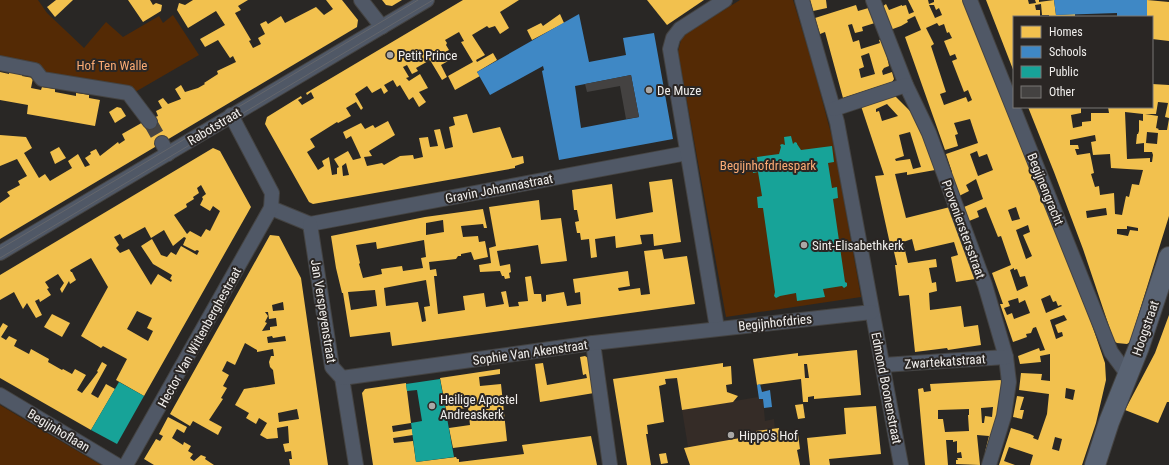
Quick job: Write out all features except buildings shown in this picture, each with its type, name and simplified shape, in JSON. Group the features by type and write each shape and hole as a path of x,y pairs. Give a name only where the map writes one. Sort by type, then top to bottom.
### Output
{"street":[{"path":"361,0 382,27"},
{"name":"Rabotstraat","path":"0,253 165,148 231,115 428,0"},
{"path":"717,328 670,49 673,38 680,29 725,0"},
{"path":"802,0 834,108 872,312"},
{"name":"Begijnengracht","path":"970,0 1013,107"},
{"name":"Provenierstersstraat","path":"876,6 906,85 929,133 985,285 1006,357 1010,382 1004,416 990,465"},
{"path":"0,63 35,70 42,79 128,93 150,122"},
{"path":"834,108 906,85"},
{"name":"Begijnengracht","path":"1013,108 1111,352 1128,375"},
{"path":"231,115 272,193 271,208 310,224"},
{"name":"Gravin Johannastraat","path":"310,224 687,153"},
{"name":"Hector Van Wittenberghestraat","path":"126,465 271,208"},
{"name":"Jan Verspeyenstraat","path":"310,224 332,367 342,378 356,465"},
{"name":"Hoogstraat","path":"1095,465 1109,422 1139,347 1169,257"},
{"name":"Begijnhofdries","path":"717,328 872,312"},
{"name":"Edmond Boonenstraat","path":"872,312 901,465"},
{"name":"Sophie Van Akenstraat","path":"342,378 594,343 717,328"},
{"path":"594,343 610,465"},
{"name":"Zwartekatstraat","path":"883,365 1006,357"},
{"name":"Begijnhoflaan","path":"0,395 117,465"}],"shaded area":[{"name":"Hippo's Hof","path":"758,397 759,399 763,399 765,421 774,419 777,453 774,465 690,465 684,448 688,447 682,410"}],"green space":[{"name":"Hof Ten Walle","path":"0,0 38,0 47,13 84,48 106,22 123,37 159,16 163,23 173,15 199,55 123,99 35,70 0,66"},
{"name":"Begijnhofdriespark","path":"740,0 793,0 813,65 834,145 861,297 726,317 678,52 682,36"},
{"path":"0,405 101,465 0,465"}],"tunnel":[{"path":"150,122 162,143"}],"tram line":[{"path":"0,249 418,0"},
{"path":"0,258 433,0"}],"place":[{"name":"Petit Prince","path":"390,55"},
{"name":"De Muze","path":"649,90"},
{"name":"Sint-Elisabethkerk","path":"804,245"},
{"name":"Heilige Apostel Andreaskerk","path":"432,406"},
{"name":"Hippo's Hof","path":"731,435"}]}
